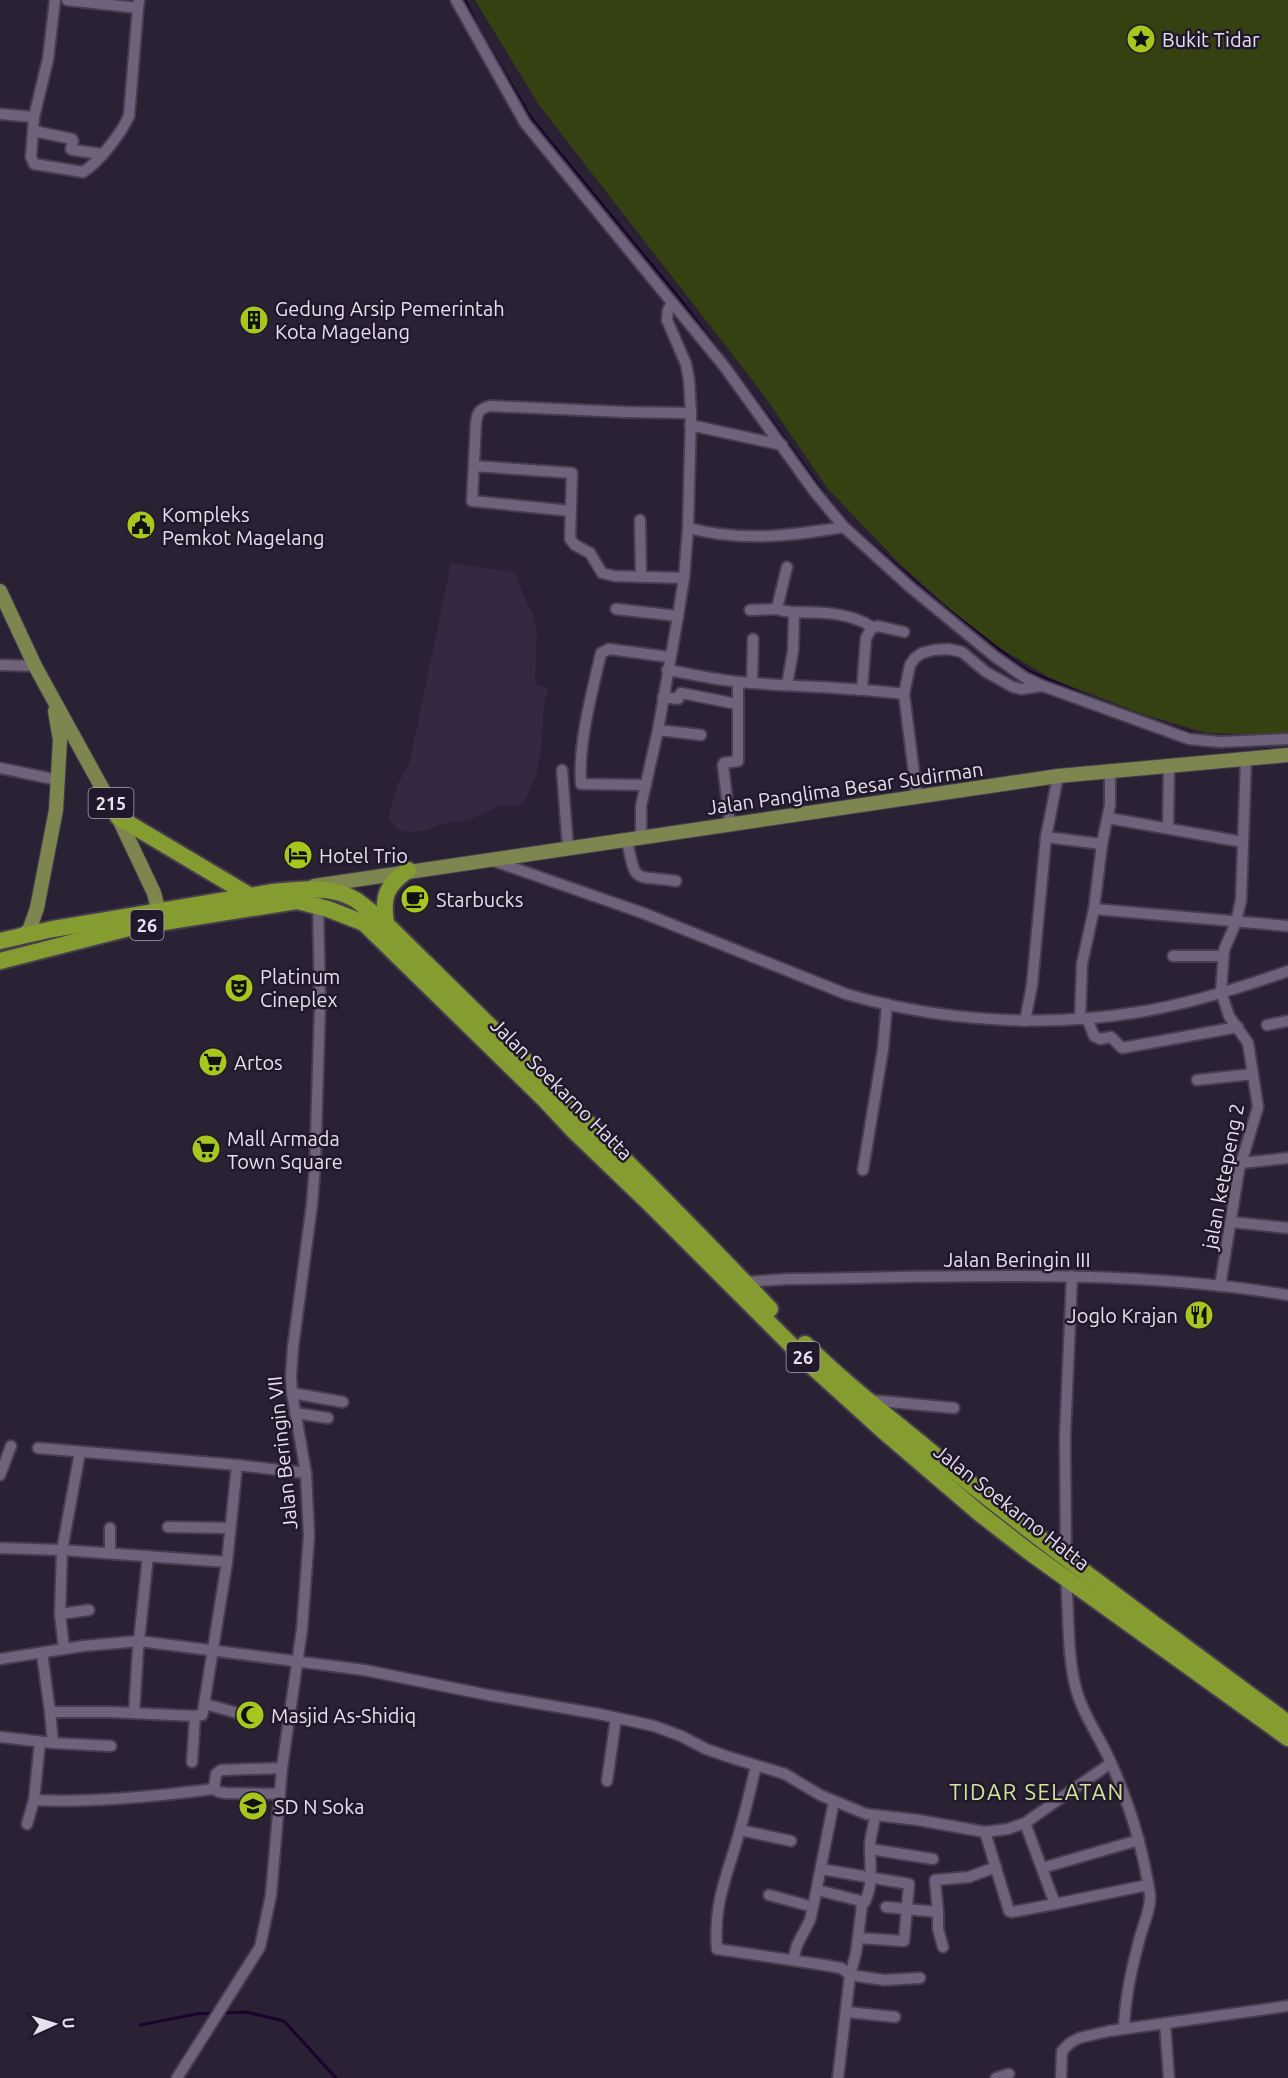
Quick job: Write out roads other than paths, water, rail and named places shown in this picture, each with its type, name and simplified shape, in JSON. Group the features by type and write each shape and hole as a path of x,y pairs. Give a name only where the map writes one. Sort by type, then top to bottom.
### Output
{"highway":[{"name":"215","path":"118,817 249,895"},
{"path":"386,924 384,907 388,890 408,870"},
{"name":"26","path":"0,962 160,916 249,895 319,895 338,892 355,900 386,924"},
{"name":"26","path":"6,940 40,932 299,895"},
{"name":"26","path":"319,895 364,923"},
{"name":"Jalan Soekarno Hatta","path":"364,923 653,1187 813,1368 896,1442 978,1512 1288,1738"},
{"name":"Jalan Soekarno Hatta","path":"386,924 518,1065"},
{"name":"Jalan Soekarno Hatta","path":"737,1283 869,1400 982,1494 1066,1560 1288,1724"}],"main road":[{"name":"215","path":"0,591 35,666 86,754 118,817 154,893 160,916"},
{"name":"215","path":"6,940 26,933 37,908 56,810 59,773 60,740 53,700"},
{"path":"59,773 69,755 86,754"},
{"name":"Jalan Panglima Besar Sudirman","path":"371,877 1058,776 1288,755"},
{"path":"338,892 371,877"},
{"path":"319,895 371,877"},
{"path":"364,923 354,908 355,900 359,890 371,877"},
{"path":"37,908 36,922 40,932 48,941 68,943"}],"street":[{"path":"56,0 48,59 34,117 31,160 34,165 40,167 83,172 102,154 129,116 138,4 67,0"},
{"path":"456,0 525,123 724,366 814,491 844,527 910,587 1016,672 1043,686 1189,739 1220,742 1288,739"},
{"path":"0,114 34,117"},
{"path":"34,131 72,139 71,149 73,150 102,154"},
{"path":"672,303 668,310 667,320 686,363 689,380 691,412 688,528 678,616 658,730 634,838 632,868 643,878 676,881"},
{"path":"571,511 472,501 476,418 482,408 490,406 625,412 691,412"},
{"path":"690,425 782,445"},
{"path":"474,466 572,473 570,538 575,545 590,553 602,573 614,576 684,578"},
{"path":"640,520 641,577"},
{"path":"688,528 722,535 759,538 782,537 844,527"},
{"path":"778,609 787,567"},
{"path":"616,609 678,616"},
{"path":"750,610 778,609 845,616 872,627 878,626 904,632"},
{"path":"787,685 793,651 794,616 792,612"},
{"path":"862,689 866,638 872,627"},
{"path":"752,683 753,639"},
{"path":"646,785 581,784 581,764 590,700 602,651 609,649 669,657"},
{"path":"918,797 904,694 910,665 922,653 948,649 962,652 986,672 1013,687 1021,689 1043,686"},
{"path":"0,664 35,666"},
{"path":"667,670 738,682 862,689 904,694"},
{"path":"730,825 723,765 738,761 738,682"},
{"path":"663,697 678,699 682,693 737,704"},
{"path":"658,730 701,735"},
{"name":"jalan ketepeng 2","path":"1220,1287 1241,1163 1258,1112 1248,1043 1226,1010 1221,992 1224,956 1241,900 1246,760"},
{"path":"1168,828 1169,765"},
{"path":"0,768 59,773"},
{"path":"562,770 568,848"},
{"path":"1110,770 1108,818 1102,844 1094,909 1082,964 1083,1019 1094,1036 1100,1039 1111,1037 1122,1048 1238,1027"},
{"path":"1025,1021 1032,985 1046,837 1058,776"},
{"path":"1108,818 1243,842"},
{"path":"1046,837 1102,844"},
{"path":"488,859 643,913 846,994 887,1004 982,1018 1025,1021 1083,1019 1163,1008 1288,971"},
{"name":"Jalan Beringin VII","path":"177,2078 262,1941 275,1860 282,1768 298,1661 309,1536 306,1473 292,1393 292,1354 315,1166 320,1005 319,895"},
{"path":"1094,909 1288,926"},
{"path":"1173,956 1224,956"},
{"path":"863,1170 883,1050 887,1004"},
{"path":"1267,1025 1288,1021"},
{"path":"1197,1080 1253,1074"},
{"path":"1241,1163 1288,1158"},
{"path":"1231,1222 1288,1228"},
{"path":"1066,1560 1065,1436 1072,1276"},
{"name":"Jalan Beringin III","path":"737,1283 788,1279 1072,1276 1181,1282 1288,1295"},
{"path":"292,1393 343,1402"},
{"path":"869,1400 954,1408"},
{"path":"295,1413 328,1418"},
{"path":"0,1475 11,1446"},
{"path":"38,1448 306,1473"},
{"path":"64,1648 60,1614 62,1550 80,1452"},
{"path":"50,1712 202,1715 214,1655 237,1465"},
{"path":"168,1527 229,1528"},
{"path":"110,1528 110,1552"},
{"path":"0,1548 110,1552 227,1562"},
{"path":"134,1713 147,1556"},
{"path":"1066,1578 1072,1667 1077,1693 1111,1763 1139,1840 1148,1885 1150,1903 1137,1947 1124,2027"},
{"path":"60,1614 89,1610"},
{"path":"0,1659 43,1656 64,1648 138,1645 364,1670 654,1726 706,1749 785,1774 820,1795 875,1816 918,1820 985,1832 1008,1829 1025,1822 1111,1763"},
{"path":"43,1656 53,1743"},
{"path":"205,1704 241,1714"},
{"path":"192,1762 195,1716"},
{"path":"607,1781 616,1718"},
{"path":"0,1737 111,1746"},
{"path":"27,1824 34,1800 40,1742"},
{"path":"756,1766 718,1903 715,1928 717,1949 841,1968 850,1975 884,1980 920,1978"},
{"path":"214,1789 216,1774 221,1770 282,1768"},
{"path":"34,1800 123,1798 214,1789 221,1793 280,1794"},
{"path":"793,1960 796,1945 810,1920 834,1801"},
{"path":"838,2078 850,1975 862,1905 865,1902 870,1878 872,1858 870,1849 875,1816"},
{"path":"1025,1822 1055,1904"},
{"path":"740,1830 791,1841"},
{"path":"985,1832 1010,1912 1148,1885"},
{"path":"1042,1868 1139,1840"},
{"path":"870,1849 933,1859"},
{"path":"943,1947 938,1929 935,1880 969,1877 996,1867"},
{"path":"821,1869 909,1884 906,1938 902,1942 858,1938"},
{"path":"817,1890 865,1902"},
{"path":"768,1895 813,1907"},
{"path":"886,1907 938,1912"},
{"path":"1062,2078 1062,2054 1070,2043 1084,2037 1124,2027 1288,2006"},
{"path":"847,2012 895,2017"},
{"path":"1165,2023 1169,2078"},
{"path":"996,2078 1009,2074"}],"waterway":[{"path":"465,0 478,28 531,118 683,303 849,524 937,601 1015,662 1030,672 1092,698"},
{"path":"1157,722 1197,735"},
{"path":"223,2013 246,2012 284,2021 336,2078"},
{"path":"140,2025 213,2013"}],"place":[{"name":"Bukit Tidar","path":"1141,39"},
{"name":"Gedung Arsip Pemerintah Kota Magelang","path":"254,320"},
{"name":"Kompleks Pemkot Magelang","path":"141,525"},
{"name":"Hotel Trio","path":"298,855"},
{"name":"Starbucks","path":"415,899"},
{"name":"Platinum Cineplex","path":"239,988"},
{"name":"Artos","path":"213,1062"},
{"name":"Mall Armada Town Square","path":"206,1149"},
{"name":"Joglo Krajan","path":"1199,1315"},
{"name":"Masjid As-Shidiq","path":"250,1715"},
{"name":"SD N Soka","path":"253,1806"}],"district":[{"name":"TIDAR SELATAN","path":"1037,1791"}]}
